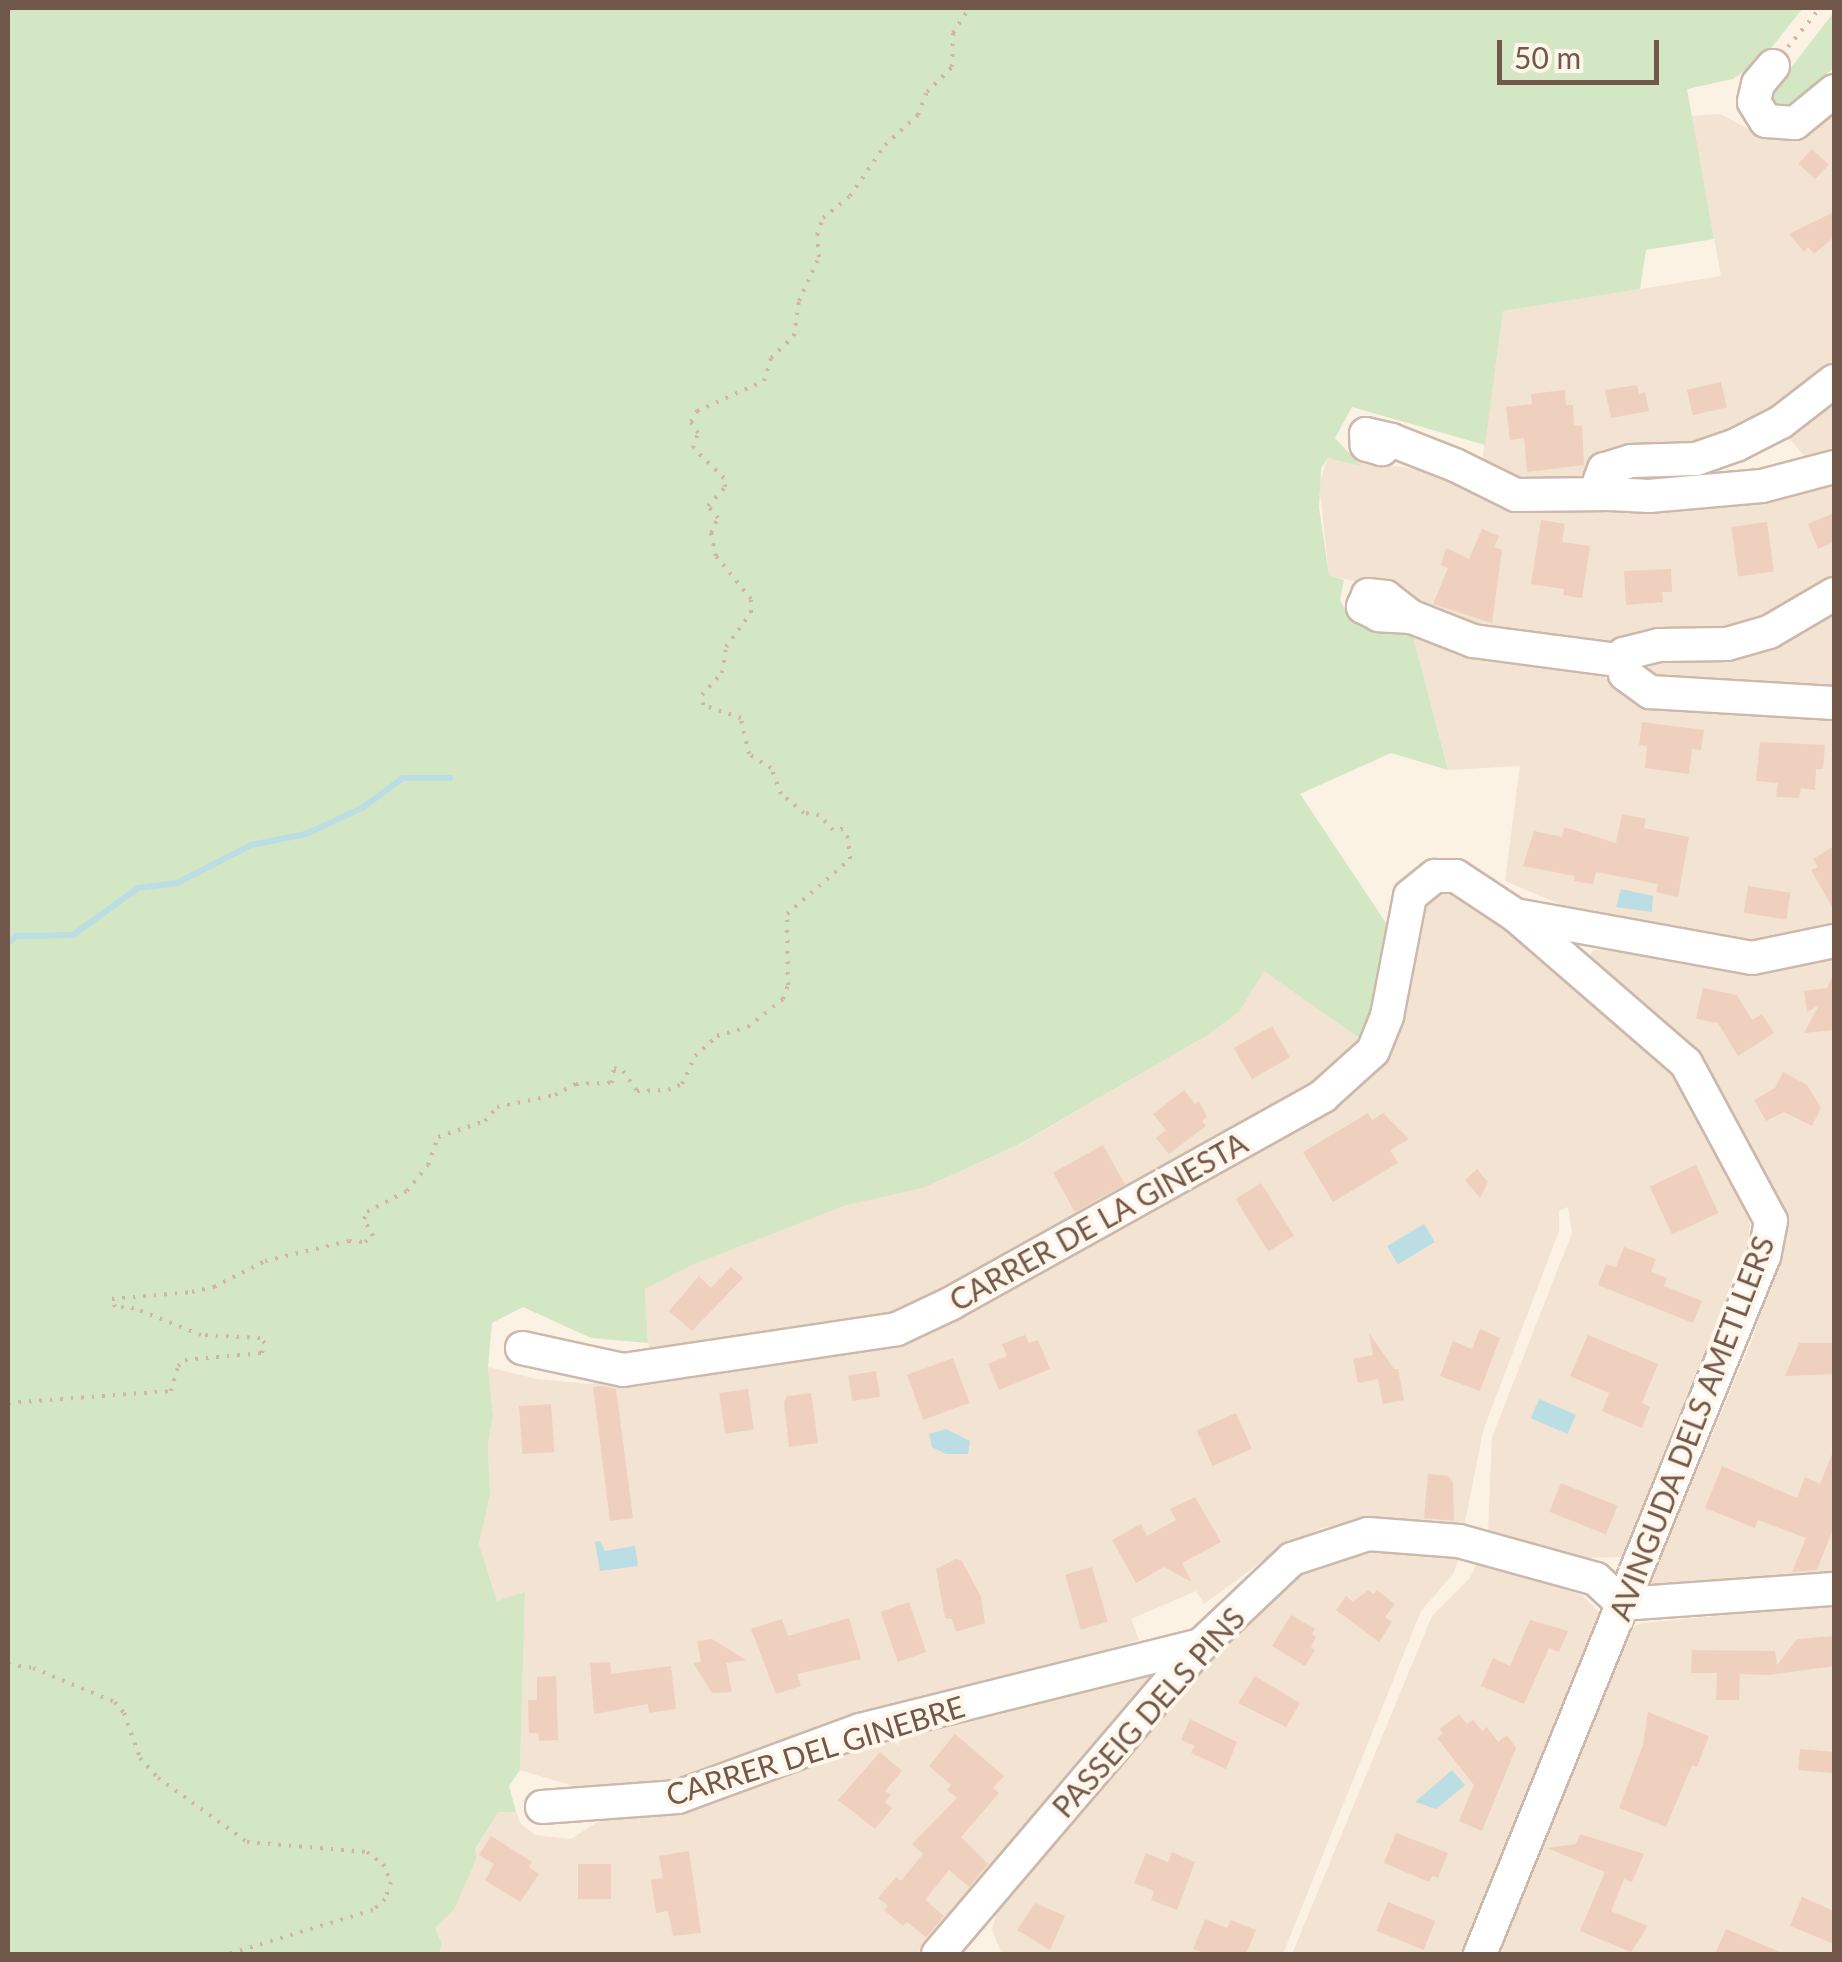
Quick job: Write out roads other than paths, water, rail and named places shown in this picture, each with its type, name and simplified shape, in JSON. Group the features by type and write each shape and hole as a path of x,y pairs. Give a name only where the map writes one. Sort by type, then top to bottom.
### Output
{"street":[{"path":"1773,66 1758,84 1754,102 1766,121 1796,124 1834,91"},
{"path":"1611,494 1600,480 1604,470 1631,460 1696,459 1736,446 1781,422 1834,381"},
{"path":"1391,440 1516,495 1650,496 1762,486 1834,467"},
{"path":"1834,594 1769,632 1726,644 1659,645 1624,654 1625,674 1650,692 1834,702"},
{"path":"1412,617 1473,641 1624,661"},
{"name":"CARRER DE LA GINESTA","path":"522,1348 623,1370 897,1329 1323,1096 1373,1051 1387,1016 1410,896 1435,876 1456,876 1515,915"},
{"path":"1515,915 1752,958 1834,941"},
{"name":"AVINGUDA DELS AMETLLERS","path":"1480,1954 1764,1256 1771,1221 1686,1063 1515,915"},
{"path":"1572,964 1572,944 1578,935 1592,929"},
{"name":"PASSEIG DELS PINS","path":"938,1954 1200,1645 1292,1559 1368,1534 1460,1541 1596,1579 1623,1604"},
{"path":"1623,1604 1834,1589"},
{"name":"CARRER DEL GINEBRE","path":"542,1807 678,1797 860,1730 1200,1645"}],"water":[{"path":"1621,889 1653,896 1652,912 1616,907"},
{"path":"1424,1224 1435,1242 1398,1264 1387,1246"},
{"path":"1539,1399 1576,1415 1568,1434 1531,1418"},
{"path":"946,1429 970,1441 968,1454 946,1454 932,1447 929,1434"},
{"path":"600,1541 605,1551 635,1546 638,1566 600,1571 595,1542"},
{"path":"1452,1770 1465,1785 1436,1809 1415,1802"}],"waterway":[{"path":"8,9 12,8"},
{"path":"8,943 16,936 73,935 138,888 177,883 251,845 306,834 362,808 403,778 450,778"}]}
